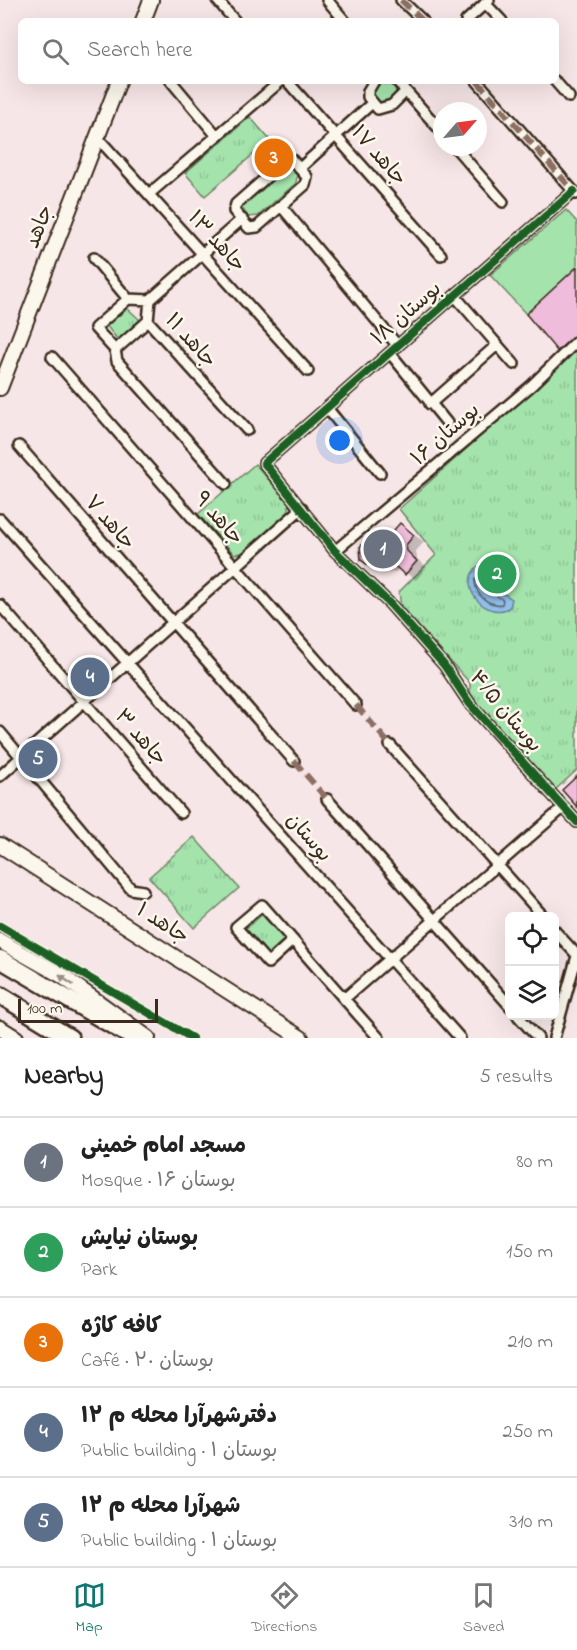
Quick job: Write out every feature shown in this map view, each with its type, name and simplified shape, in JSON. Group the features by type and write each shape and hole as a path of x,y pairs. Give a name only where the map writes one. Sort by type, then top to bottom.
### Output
{"highway":[{"path":"0,959 134,1038"},
{"path":"0,995 70,1038"}],"street":[{"path":"143,18 151,0"},
{"path":"217,0 232,18"},
{"path":"327,0 342,18"},
{"path":"401,0 420,18"},
{"path":"469,18 487,1 500,18"},
{"name":"جاهد","path":"0,388 118,84"},
{"path":"174,84 217,136"},
{"path":"149,194 278,84"},
{"name":"جاهد ۱۷","path":"290,84 441,255"},
{"path":"372,84 368,91 371,104 378,109 385,109 406,91"},
{"path":"400,84 433,122"},
{"path":"480,84 576,193"},
{"path":"558,84 569,96"},
{"path":"300,168 371,104"},
{"name":"جاهد ۱۳","path":"97,137 308,371"},
{"path":"463,156 503,202"},
{"path":"292,160 307,177 305,184 281,206 257,226 249,228 234,212 236,204 285,161 292,160"},
{"name":"بوستان ۱۸","path":"264,463 576,193"},
{"path":"281,206 398,346"},
{"path":"150,300 242,219"},
{"path":"94,258 128,299 95,328 115,350 117,361 226,484"},
{"path":"455,296 514,364"},
{"name":"جاهد ۱۱","path":"128,299 150,300 148,321 247,430"},
{"path":"115,350 148,321"},
{"name":"بوستان ۱۶","path":"335,551 515,399 577,341"},
{"path":"430,404 497,345"},
{"path":"390,353 447,423"},
{"name":"جاهد ۹","path":"52,357 356,705"},
{"path":"327,408 380,473"},
{"name":"جاهد ۷","path":"19,446 294,761"},
{"name":"بوستان ۴/۵","path":"264,463 335,551 391,605 444,665 470,704 577,822"},
{"path":"0,776 302,508"},
{"name":"بوستان","path":"0,519 129,662 459,1038"},
{"name":"جاهد ۳","path":"0,605 181,813"},
{"path":"0,732 131,889 143,891"},
{"path":"390,745 539,912"},
{"path":"327,799 505,1000"},
{"path":"344,999 564,807"},
{"name":"جاهد ۱","path":"0,845 301,1038"},
{"path":"293,940 268,963 236,927 262,905 293,940 344,999 379,1038"},
{"path":"554,1038 577,956 559,935"},
{"path":"0,941 62,976 148,1038"},
{"path":"522,1020 538,1038"},
{"path":"0,1028 16,1038"}],"green space":[{"path":"391,84 395,89 393,101 385,104 377,101 374,93 377,85"},
{"path":"250,117 270,140 205,196 185,173"},
{"path":"289,168 297,175 296,183 258,216 248,217 242,208 244,203 284,169"},
{"path":"566,210 577,222 577,267 526,314 490,275"},
{"path":"126,307 139,319 139,322 122,337 116,338 106,325"},
{"path":"577,350 577,770 555,790 470,700 470,683 401,607 399,592 436,555 399,509"},
{"path":"255,464 289,503 289,513 244,553 234,554 198,514"},
{"path":"194,837 239,888 194,928 149,877"},
{"path":"264,913 286,940 267,956 244,930"}],"water":[{"path":"478,566 485,568 492,586 512,599 510,607 492,610 477,600 470,583 472,574"}],"building":[{"path":"577,267 577,334 557,351 526,314"},
{"path":"400,523 414,535 406,545 407,551 417,561 405,575 389,561 385,567 372,568 361,560 360,547 368,537 381,535 386,539"},
{"path":"577,776 577,807 562,790"}],"marked path":[{"path":"401,0 420,18"},
{"path":"480,84 576,194"},
{"path":"356,705 390,745"},
{"path":"294,761 327,799"}],"cycle path":[{"path":"574,191 264,463 335,551 391,605 444,665 470,704 577,822"},
{"path":"0,926 192,1038"}],"place":[{"name":"کافه کاژه","path":"274,158"},
{"name":"مسجد امام خمینی","path":"383,549"},
{"name":"بوستان نیایش","path":"497,574"},
{"name":"دفترشهرآرا محله م ۱۲","path":"90,677"},
{"name":"شهرآرا محله م ۱۲","path":"38,759"}]}
